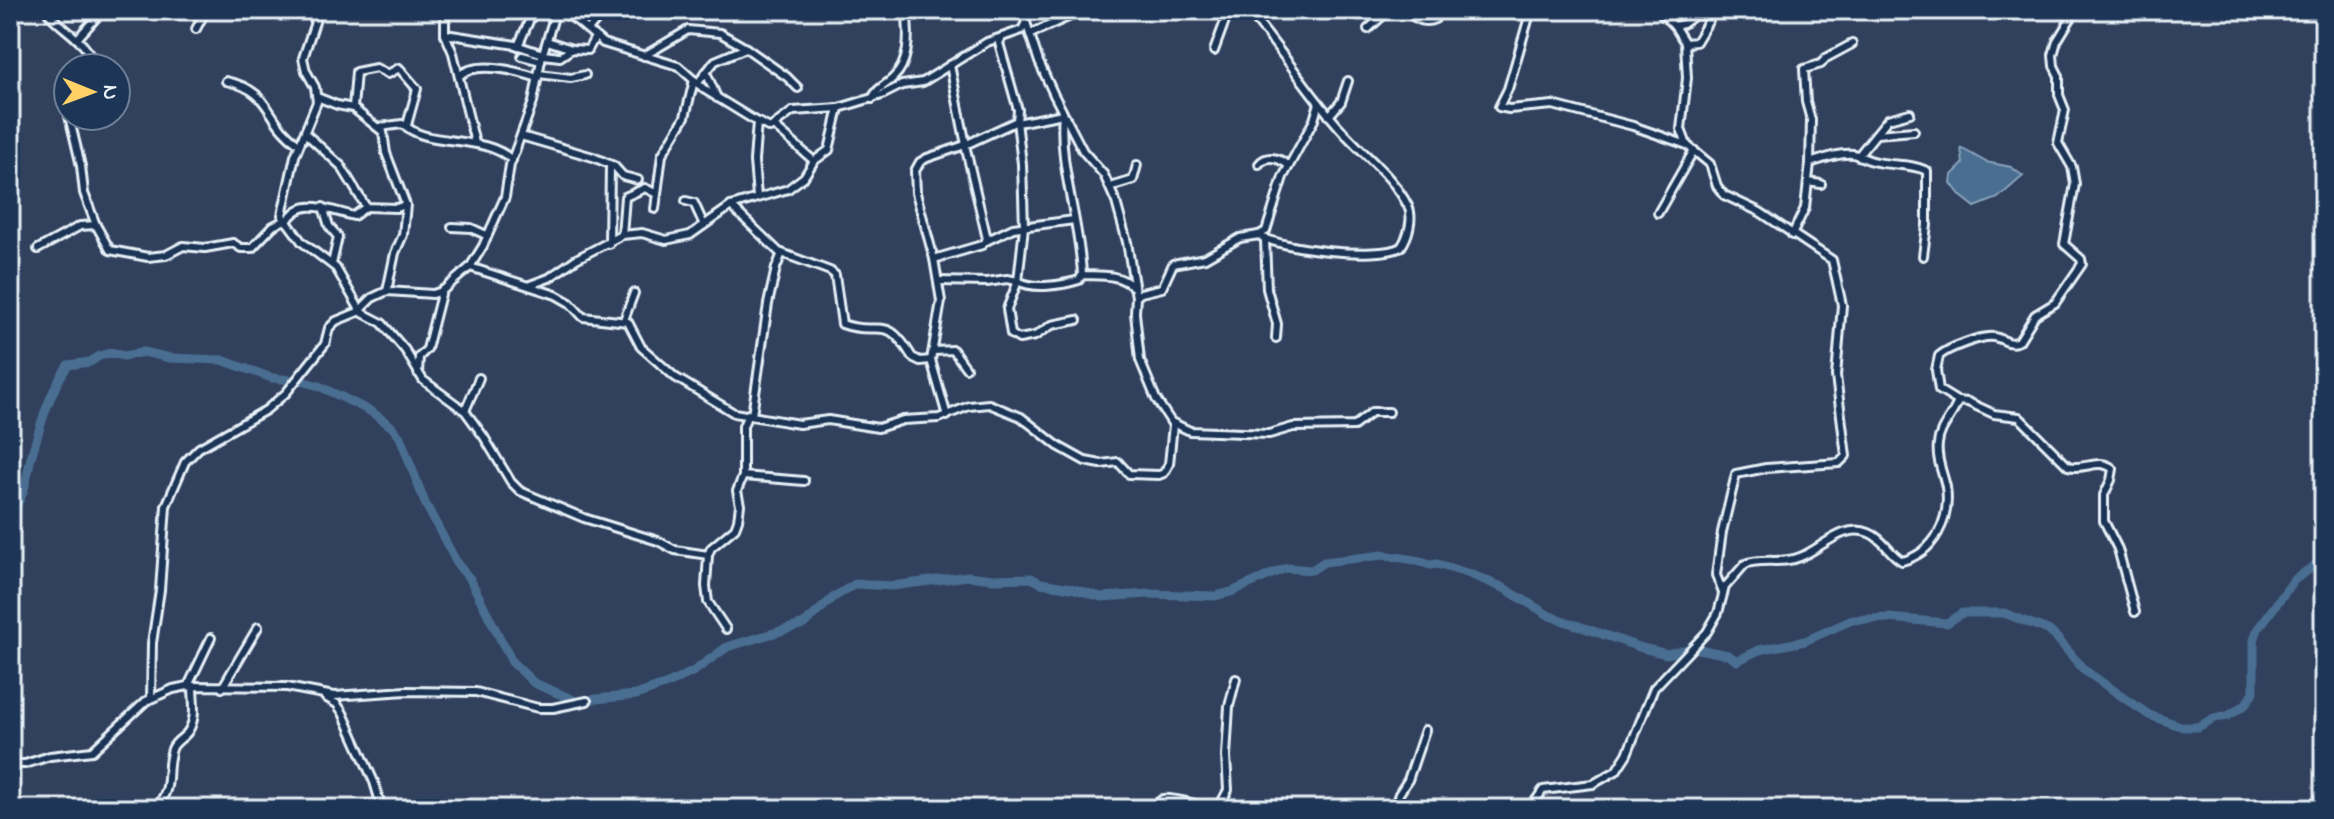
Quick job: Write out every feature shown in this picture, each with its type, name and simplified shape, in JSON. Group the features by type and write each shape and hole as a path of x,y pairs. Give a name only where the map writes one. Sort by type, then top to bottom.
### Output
{"street":[{"path":"46,10 87,52"},
{"path":"77,39 103,10"},
{"path":"196,29 206,10"},
{"path":"319,10 303,58 317,97 314,113 299,144 283,209 286,221 302,242 332,264 359,310 382,323 429,385 465,411 520,491 584,518 650,538 675,550 708,555"},
{"path":"445,10 445,34 475,143"},
{"path":"518,46 534,10"},
{"path":"151,698 152,643 161,579 165,514 174,483 185,462 199,448 266,410 293,384 325,344 332,324 387,291 433,294 470,267 505,197 512,160 558,10 613,47 678,66 718,98 770,127 814,161"},
{"path":"588,30 605,10"},
{"path":"872,99 878,88 892,80 900,69 908,46 906,10"},
{"path":"470,267 564,298 583,317 624,320 631,325 641,347 681,381 725,409 799,424 828,420 878,428 903,420 947,416 969,406 989,404 1021,417 1058,446 1085,461 1101,464 1118,462 1129,474 1154,476 1164,473 1169,464 1173,438 1171,422 1156,399 1140,360 1136,297 1127,242 1110,187 1104,175 1083,151 1045,76 1022,10"},
{"path":"1030,34 1084,10"},
{"path":"1214,51 1229,10"},
{"path":"1247,10 1329,116 1388,178 1409,207 1409,223 1404,242 1398,250 1352,252 1279,244 1257,235"},
{"path":"1368,29 1389,10"},
{"path":"1403,10 1420,20 1430,21 1435,19 1439,10"},
{"path":"1511,10 1530,13 1508,89 1499,107 1553,105 1687,145 1710,164 1717,186 1724,195 1760,212 1827,255 1836,271 1843,315 1836,376 1846,456 1839,463 1766,468 1736,474 1722,532 1716,575 1723,593"},
{"path":"1658,10 1685,43 1687,78 1681,129 1687,145"},
{"path":"2076,10 2057,41 2053,59 2059,76 2059,95 2065,110 2058,143 2072,167 2075,184 2064,244 2081,259 2082,264 2058,299 2035,315 2019,341 2010,344 1990,337 1954,347 1939,356 1936,370 1939,390 1957,401 1968,402 1994,414 2019,417 2068,466 2076,469 2100,463 2113,469 2104,495 2104,521 2118,549 2135,612"},
{"path":"1674,26 1683,24 1695,15 1713,13"},
{"path":"1685,43 1696,42 1713,13"},
{"path":"758,133 797,110 839,108 872,99 899,86 923,82 987,42 1018,33 1026,22"},
{"path":"644,56 688,30 720,33 746,48 798,88"},
{"path":"445,34 518,46 542,57"},
{"path":"547,41 572,49 588,50 595,37"},
{"path":"1002,37 1000,46 1018,110 1024,227 1018,281 1007,309 1011,334 1014,338 1030,338 1052,325 1077,320"},
{"path":"1792,235 1805,208 1810,163 1811,120 1806,102 1804,69 1821,64 1852,44"},
{"path":"655,209 662,155 685,117 696,82 715,61 746,48"},
{"path":"522,56 560,57 572,49"},
{"path":"950,65 986,241"},
{"path":"353,108 356,72 376,68 388,74 399,68 417,87 407,125"},
{"path":"459,76 474,68 538,76 571,78 585,75"},
{"path":"706,72 718,98"},
{"path":"226,81 245,85 255,91 279,126 299,144"},
{"path":"1329,116 1341,102 1348,81"},
{"path":"317,97 353,108 380,127 386,153 406,205 403,235 395,253 387,291"},
{"path":"1136,297 1141,293 1160,290 1173,264 1205,258 1235,240 1266,231 1289,166 1314,120 1319,103"},
{"path":"526,285 549,278 576,259 622,235 637,233 673,239 690,235 731,206 788,189 829,150 839,108"},
{"path":"947,416 931,360 941,301 934,259 916,193 915,171 920,162 927,158 1017,122 1063,112"},
{"path":"938,281 987,282 1007,279 1027,286 1079,280 1082,275 1080,246 1066,165 1063,112"},
{"path":"1858,156 1888,119 1910,113"},
{"path":"757,122 754,161 757,197"},
{"path":"380,127 397,123 407,125 414,132 475,143 499,151 512,160"},
{"path":"1876,134 1914,131"},
{"path":"73,132 84,193 110,250 148,257 166,255 183,246 205,248 233,243 241,248 252,248 273,226 286,221 292,213 301,209 323,207 354,216 366,207 397,208 406,205"},
{"path":"305,133 341,166 366,207"},
{"path":"521,136 593,157 617,168 623,176 638,180"},
{"path":"1658,213 1694,150"},
{"path":"1810,163 1837,154 1908,164 1927,171 1927,225 1923,256"},
{"path":"1259,164 1272,158 1289,166"},
{"path":"609,244 610,165"},
{"path":"1110,187 1133,180 1137,165"},
{"path":"1808,182 1821,184"},
{"path":"622,235 625,197 645,188 657,194"},
{"path":"686,201 695,205 704,225"},
{"path":"731,206 782,253 835,275 842,324 887,328 906,346 912,357 920,361 931,360"},
{"path":"323,207 329,226 338,237 332,264"},
{"path":"934,259 962,252 1013,228 1074,220"},
{"path":"38,249 80,226 96,225"},
{"path":"452,227 471,228 486,235"},
{"path":"1265,239 1267,289 1277,324 1276,338"},
{"path":"726,629 708,602 708,555 714,545 735,528 739,511 737,491 743,476 743,432 750,414 768,304 782,253"},
{"path":"1082,275 1120,278 1132,286"},
{"path":"418,373 419,357 427,349 442,290"},
{"path":"624,320 634,293"},
{"path":"934,351 953,350 966,368"},
{"path":"465,411 479,378"},
{"path":"1530,809 1543,790 1593,784 1616,771 1627,754 1654,688 1707,632 1718,613 1729,582 1748,562 1793,560 1830,538 1852,532 1870,533 1884,542 1899,560 1922,555 1935,541 1946,508 1937,446 1957,401"},
{"path":"1171,422 1190,431 1269,434 1293,427 1354,426 1372,412 1389,412"},
{"path":"743,476 804,481"},
{"path":"222,688 258,627"},
{"path":"155,809 168,787 173,748 191,724 194,714 190,686 211,638"},
{"path":"1218,809 1229,785 1226,756 1229,706 1236,679"},
{"path":"10,764 92,751 128,715 151,698 190,686 287,687 321,695 476,692 538,708 587,701"},
{"path":"321,695 337,704 343,713 374,782 382,809"},
{"path":"1394,809 1408,780 1425,730"},
{"path":"1152,809 1160,801 1169,799 1212,809"}],"water":[{"path":"1961,148 1986,162 2011,167 2023,176 1998,198 1975,207 1951,183 1952,175 1963,164"}],"waterway":[{"path":"10,513 23,492 47,408 68,365 90,362 110,353 124,356 144,352 170,358 222,360 272,378 319,386 370,411 391,426 400,437 425,503 458,565 470,579 512,662 534,683 576,701 636,695 670,683 694,671 727,647 804,624 834,597 855,584 892,586 968,576 1031,578 1101,597 1149,594 1215,596 1286,568 1312,570 1324,562 1383,555 1437,564 1470,574 1504,588 1550,616 1642,648 1667,654 1693,648 1728,655 1737,661 1759,650 1805,641 1852,620 1888,618 1947,623 1962,613 2004,613 2048,630 2084,670 2149,715 2183,727 2198,727 2214,718 2228,716 2245,705 2254,692 2254,640 2258,629 2294,580 2324,559"}]}
